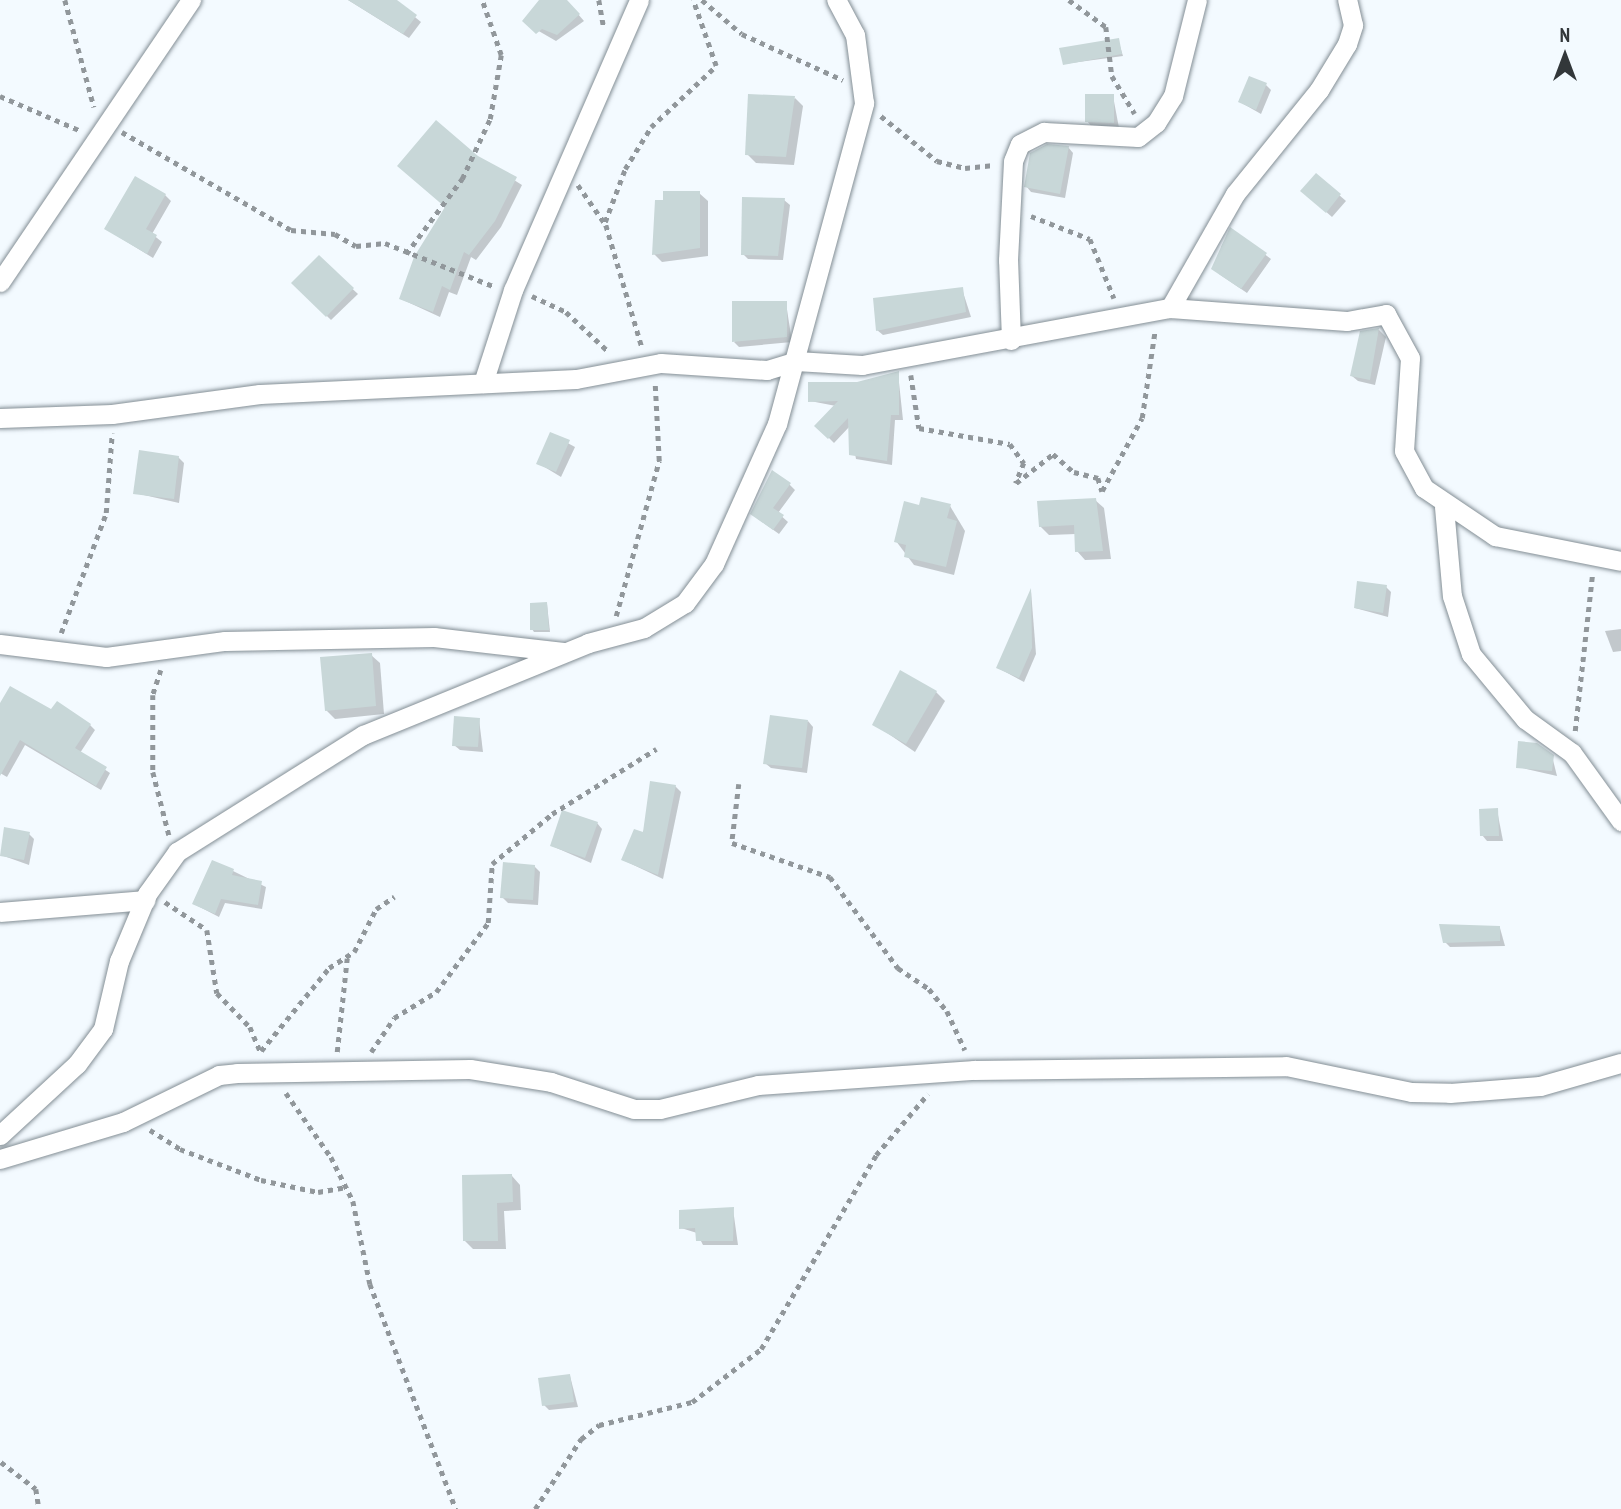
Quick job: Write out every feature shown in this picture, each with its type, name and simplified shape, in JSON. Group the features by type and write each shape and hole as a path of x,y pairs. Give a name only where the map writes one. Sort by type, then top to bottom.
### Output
{"street":[{"path":"0,282 104,133 191,0"},
{"path":"483,383 513,290 639,0"},
{"path":"0,1135 98,1037 119,961 147,897 177,852 363,735 565,652 643,628 685,603 714,564 777,425 796,361 863,94 855,35 836,0"},
{"path":"1011,340 1013,161 1031,135 1115,140 1143,132 1173,96 1197,0"},
{"path":"1163,309 1235,194 1319,90 1347,44 1353,25 1347,0"},
{"path":"0,418 112,414 260,394 576,379 651,364 767,370 796,361 862,365 912,353 1011,340 1163,309 1347,321 1386,314 1410,358 1404,428 1410,472 1444,507 1495,536 1594,561 1621,561"},
{"path":"1444,507 1451,596 1471,654 1525,719 1572,752 1621,821"},
{"path":"0,644 58,654 106,657 185,646 434,637 565,652"},
{"path":"0,912 147,897"},
{"path":"0,1159 123,1122 219,1075 237,1073 470,1069 551,1083 634,1109 682,1105 758,1085 974,1070 1286,1066 1411,1092 1450,1093 1540,1086 1621,1063"}],"path":[{"path":"65,0 85,87 104,133"},
{"path":"407,254 462,179 490,119 500,44 486,23 482,0"},
{"path":"605,222 625,169 651,127 716,66 692,0"},
{"path":"702,0 763,46 863,94 937,161 965,168 1013,161"},
{"path":"1069,0 1106,27 1112,76 1143,132"},
{"path":"0,96 104,133 291,230 335,234 356,246 385,243 407,254 448,263 556,306 608,351 651,364"},
{"path":"565,166 605,222 651,364 659,461 649,510 634,536 617,615 589,643"},
{"path":"1011,201 1027,215 1090,239 1119,316"},
{"path":"912,353 911,401 919,428 1010,444 1024,463 1016,483 1054,454 1074,472 1098,478 1102,491 1142,418 1163,309"},
{"path":"58,654 106,513 112,414"},
{"path":"1572,752 1594,561"},
{"path":"177,852 153,772 152,708 160,671 185,646"},
{"path":"362,1072 394,1018 427,1002 488,923 492,863 552,814 656,749"},
{"path":"739,784 732,843 830,877 898,968 929,989 947,1011 974,1070"},
{"path":"147,897 189,913 207,930 217,993 250,1027 261,1051"},
{"path":"336,1072 347,959 376,909 394,897"},
{"path":"237,1073 261,1051 329,968 347,959"},
{"path":"271,1072 347,1187 370,1284 456,1509"},
{"path":"535,1509 581,1439 599,1425 692,1402 761,1349 876,1155 945,1074"},
{"path":"123,1122 261,1180 318,1192 347,1187"},
{"path":"1,1462 36,1489 39,1509"}],"building":[{"path":"348,0 397,0 417,15 403,34"},
{"path":"539,0 567,0 580,14 557,35 542,29 536,34 522,21"},
{"path":"1119,38 1122,54 1063,65 1059,48"},
{"path":"1249,76 1267,83 1256,110 1238,102"},
{"path":"748,94 795,96 786,157 745,155"},
{"path":"1085,94 1114,94 1114,123 1085,122"},
{"path":"436,120 478,156 517,177 495,221 469,255 464,252 450,290 442,286 433,312 399,299 414,257 445,207 397,166"},
{"path":"1047,144 1069,146 1060,194 1024,187 1030,153"},
{"path":"1316,173 1341,194 1326,213 1300,191"},
{"path":"135,176 166,194 146,229 157,235 147,254 104,229"},
{"path":"663,191 700,191 700,248 652,255 655,200 663,200"},
{"path":"742,197 785,198 778,256 741,255"},
{"path":"1230,227 1267,253 1241,289 1211,269"},
{"path":"319,255 354,288 326,317 291,283"},
{"path":"963,287 966,312 876,331 873,298"},
{"path":"732,301 787,301 787,337 732,342"},
{"path":"1379,328 1370,380 1350,376 1360,331"},
{"path":"899,371 899,415 891,415 887,461 849,455 848,418 828,439 814,426 838,401 808,402 808,382 857,382"},
{"path":"550,432 570,440 556,472 536,464"},
{"path":"139,450 179,456 174,499 133,494"},
{"path":"772,470 791,483 773,508 784,515 773,530 750,514"},
{"path":"921,497 951,504 947,518 957,521 946,567 904,557 906,545 894,542 904,501 919,505"},
{"path":"1096,498 1103,551 1075,552 1074,525 1039,527 1037,501"},
{"path":"1357,581 1387,585 1383,613 1354,608"},
{"path":"1031,588 1032,648 1019,678 996,668"},
{"path":"547,602 549,630 530,630 530,603"},
{"path":"372,653 376,706 325,711 320,657"},
{"path":"900,670 937,691 906,744 872,725"},
{"path":"10,686 51,709 57,701 91,724 75,748 107,767 96,786 20,740 0,776 0,703"},
{"path":"770,715 808,720 802,768 763,764"},
{"path":"454,716 480,718 478,747 452,746"},
{"path":"1518,741 1537,743 1554,755 1552,771 1516,768"},
{"path":"650,781 676,785 658,875 621,860 634,829 643,832"},
{"path":"1498,808 1499,836 1480,836 1479,809"},
{"path":"562,810 598,822 585,858 550,846"},
{"path":"4,827 30,832 24,860 0,856"},
{"path":"212,860 234,869 232,875 262,881 258,905 221,899 215,914 192,904"},
{"path":"503,862 535,865 533,900 500,898"},
{"path":"1439,924 1500,926 1500,941 1443,943"},
{"path":"512,1174 513,1202 497,1203 498,1241 463,1241 462,1175"},
{"path":"734,1207 733,1241 696,1241 695,1228 679,1229 679,1210"},
{"path":"570,1374 574,1402 542,1406 538,1378"}]}
